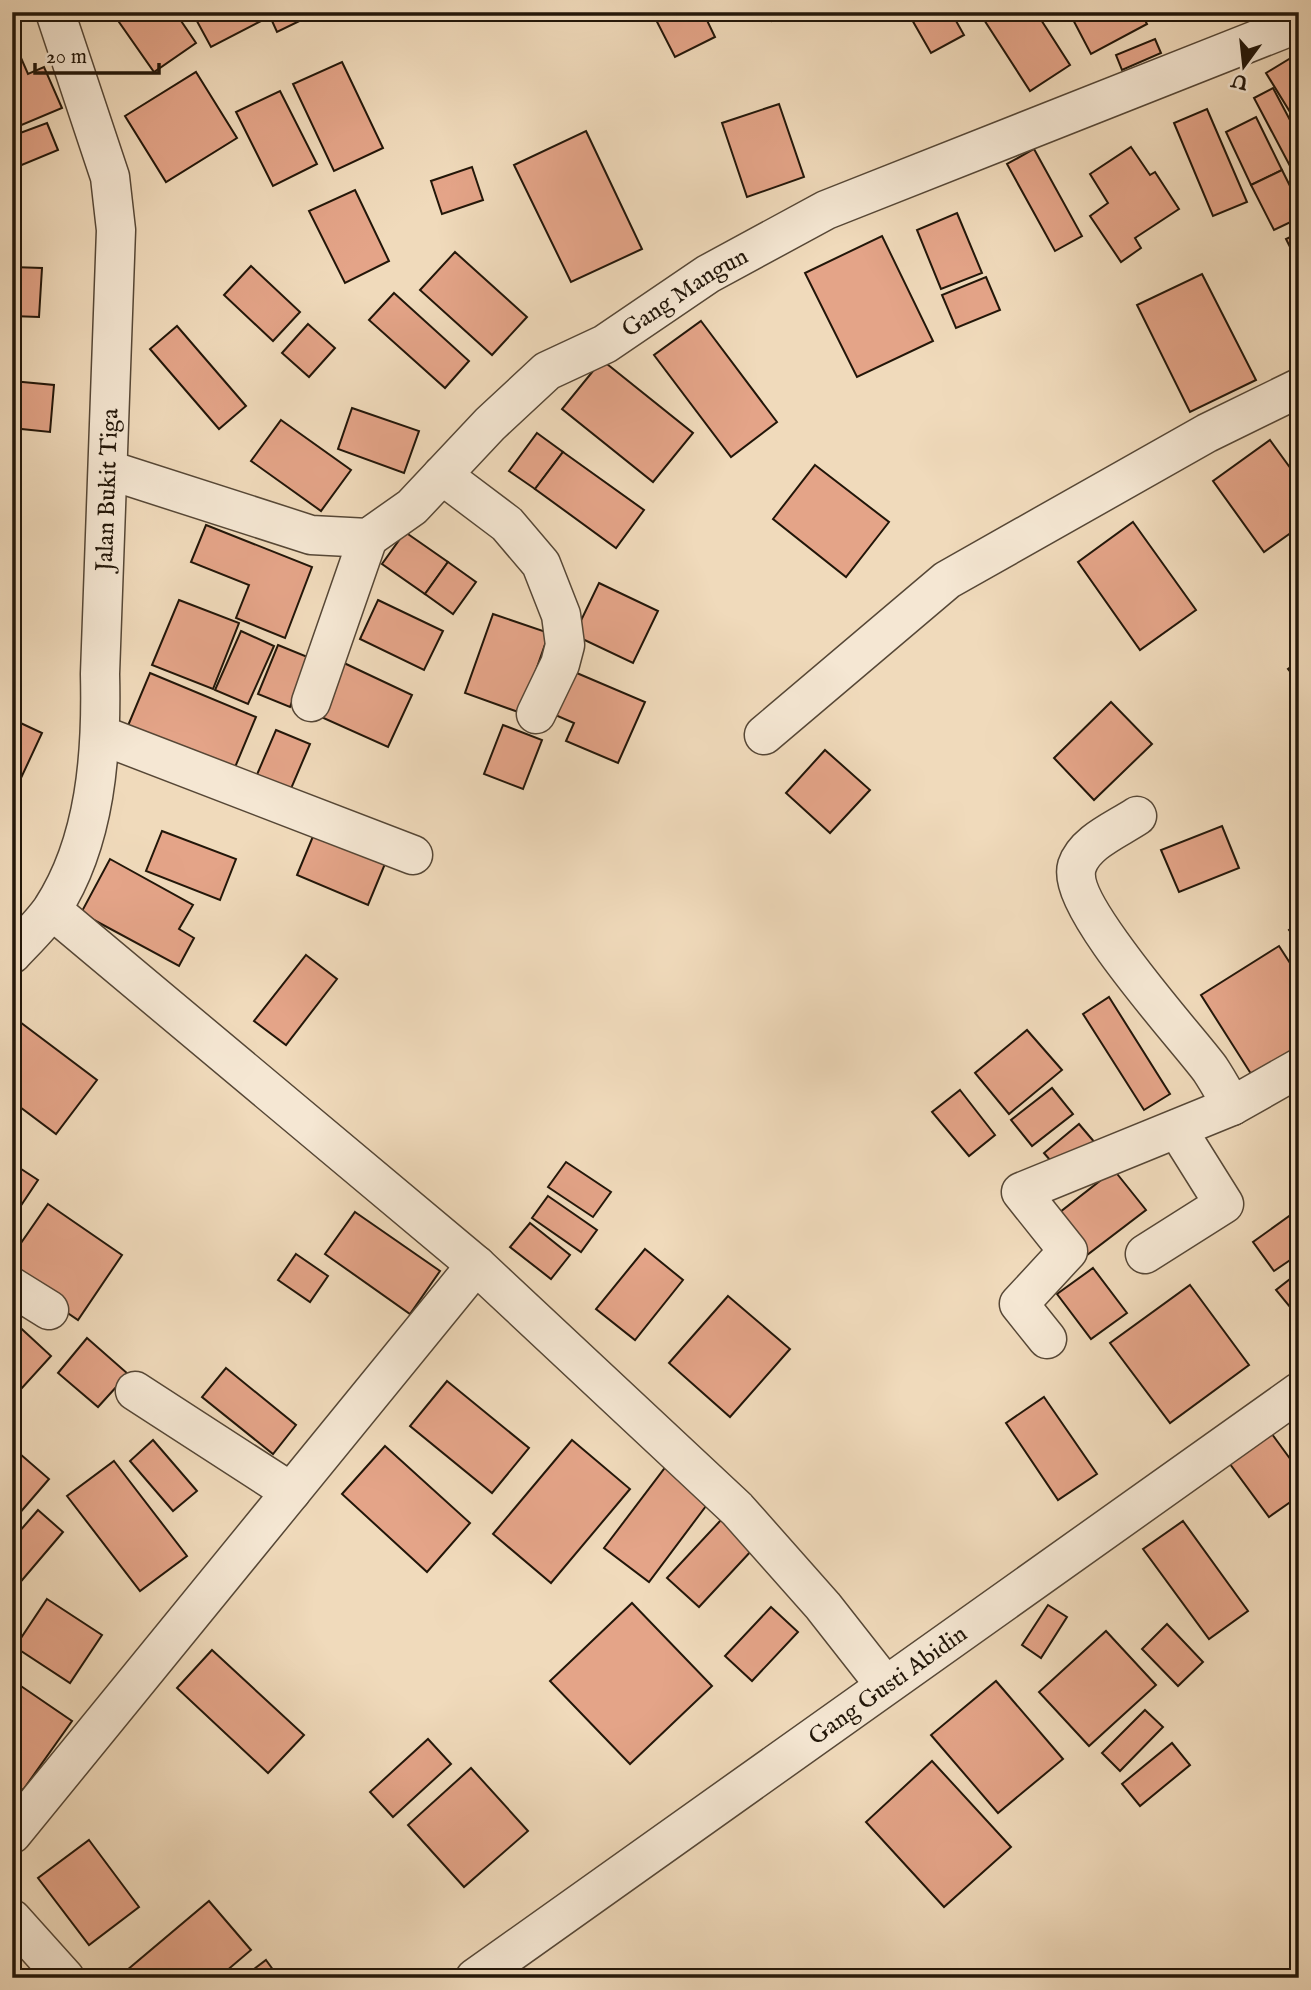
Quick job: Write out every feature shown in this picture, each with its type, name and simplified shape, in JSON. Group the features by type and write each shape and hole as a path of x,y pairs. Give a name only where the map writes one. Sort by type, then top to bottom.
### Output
{"street":[{"name":"Jalan Bukit Tiga","path":"12,954 52,910 79,852 92,802 101,735 100,674 116,230 110,177 55,12"},
{"name":"Gang Mangun","path":"368,538 412,507 547,371 605,344 708,274 826,210 1299,23"},
{"path":"764,735 947,580 1207,433 1299,388"},
{"path":"109,470 311,535 368,538 311,702"},
{"path":"442,475 507,524 541,564 561,615 565,645 560,664 536,714"},
{"path":"101,735 413,855"},
{"path":"1137,816 1084,850 1076,870 1079,891 1108,941 1212,1072 1232,1106"},
{"path":"52,910 476,1265 737,1509 823,1606 885,1685"},
{"path":"1047,1339 1019,1304 1068,1251 1021,1192 1232,1106 1299,1068"},
{"path":"1145,1254 1224,1204 1177,1129"},
{"path":"12,1835 476,1265"},
{"path":"12,1287 49,1310"},
{"path":"135,1391 291,1492"},
{"name":"Gang Gusti Abidin","path":"475,1978 1299,1392"},
{"path":"12,1919 65,1978"}],"building":[{"path":"112,12 175,12 196,43 154,72"},
{"path":"192,12 259,12 263,20 211,47"},
{"path":"268,12 318,12 277,32"},
{"path":"652,12 703,12 715,37 675,57"},
{"path":"768,12 793,12 772,21"},
{"path":"920,12 951,12 964,35 931,53 911,18"},
{"path":"979,12 1036,12 1070,65 1030,91"},
{"path":"1069,12 1141,12 1147,24 1091,54"},
{"path":"1155,39 1161,53 1122,70 1116,55"},
{"path":"14,42 28,74 44,67 62,108 12,129"},
{"path":"1299,53 1299,125 1298,125 1266,73"},
{"path":"342,62 383,148 334,171 293,84"},
{"path":"196,72 237,138 166,182 125,116"},
{"path":"1273,88 1299,137 1299,183 1254,98"},
{"path":"280,91 317,164 273,186 236,112"},
{"path":"779,104 804,177 747,197 722,123"},
{"path":"1207,109 1247,202 1213,216 1174,123"},
{"path":"1256,117 1282,170 1251,185 1226,132"},
{"path":"47,123 58,150 12,169 12,136"},
{"path":"586,131 642,249 571,282 514,165"},
{"path":"1131,147 1150,175 1155,172 1179,209 1135,238 1141,248 1121,262 1090,216 1108,203 1090,174"},
{"path":"1034,149 1082,236 1055,251 1007,164"},
{"path":"472,167 483,200 442,214 431,181"},
{"path":"1282,170 1299,204 1299,218 1274,230 1251,185"},
{"path":"355,190 389,261 345,283 309,211"},
{"path":"957,213 982,273 941,289 917,230"},
{"path":"1299,233 1299,265 1286,239"},
{"path":"882,236 933,341 857,377 805,273"},
{"path":"455,252 527,317 492,355 420,290"},
{"path":"251,266 300,312 273,341 224,295"},
{"path":"12,267 42,268 39,317 12,316"},
{"path":"1202,274 1256,380 1190,412 1137,305"},
{"path":"986,277 1000,310 956,328 942,295"},
{"path":"394,293 469,361 445,388 369,320"},
{"path":"701,321 777,422 731,457 654,355"},
{"path":"308,324 335,348 309,377 282,353"},
{"path":"177,326 246,406 219,429 150,349"},
{"path":"602,360 693,433 653,482 562,409"},
{"path":"12,381 54,385 50,432 12,428"},
{"path":"352,408 419,431 404,473 338,449"},
{"path":"281,420 351,470 321,511 251,461"},
{"path":"537,433 563,452 535,489 509,471"},
{"path":"1270,440 1299,480 1299,527 1264,552 1213,481"},
{"path":"563,452 644,510 616,548 535,489"},
{"path":"815,465 889,522 846,577 773,519"},
{"path":"1133,522 1196,610 1140,650 1078,562"},
{"path":"206,525 312,567 285,638 236,618 249,585 191,562"},
{"path":"405,532 448,562 425,594 382,564"},
{"path":"448,562 476,582 453,614 425,594"},
{"path":"599,583 658,611 633,663 574,635"},
{"path":"179,600 239,623 213,689 152,665"},
{"path":"378,600 443,631 424,670 360,639"},
{"path":"493,614 549,633 521,713 465,693"},
{"path":"241,631 274,646 248,704 215,690"},
{"path":"278,645 310,658 290,707 258,694"},
{"path":"1299,661 1299,683 1288,669"},
{"path":"344,663 412,695 388,747 319,716"},
{"path":"565,668 645,702 618,763 566,741 574,723 546,711"},
{"path":"150,673 256,717 233,772 127,728"},
{"path":"1111,702 1152,744 1094,800 1054,758"},
{"path":"12,719 42,733 14,793 12,792"},
{"path":"503,725 542,740 523,789 484,774"},
{"path":"276,730 310,744 287,798 253,784"},
{"path":"825,750 870,790 830,833 786,793"},
{"path":"1222,826 1239,868 1179,892 1161,850"},
{"path":"316,829 387,859 368,905 297,875"},
{"path":"162,831 236,859 220,900 146,871"},
{"path":"110,859 193,905 179,929 194,938 179,966 81,913"},
{"path":"1299,922 1299,943 1289,930"},
{"path":"1279,946 1299,977 1299,1049 1253,1077 1201,995"},
{"path":"306,955 337,979 286,1045 254,1021"},
{"path":"1109,997 1170,1094 1144,1110 1083,1014"},
{"path":"12,1016 97,1080 56,1134 12,1101"},
{"path":"1027,1030 1062,1070 1009,1114 975,1073"},
{"path":"1052,1088 1073,1114 1032,1146 1011,1120"},
{"path":"960,1090 995,1135 969,1156 932,1112"},
{"path":"1079,1124 1096,1144 1062,1174 1044,1153"},
{"path":"566,1162 611,1192 593,1217 548,1187"},
{"path":"12,1163 38,1180 12,1219"},
{"path":"1114,1170 1146,1210 1087,1255 1055,1216"},
{"path":"548,1196 597,1230 581,1252 532,1218"},
{"path":"48,1204 122,1255 78,1320 12,1275 12,1256"},
{"path":"1299,1209 1299,1254 1274,1271 1253,1242"},
{"path":"355,1212 440,1271 410,1314 325,1254"},
{"path":"530,1223 570,1255 551,1279 510,1247"},
{"path":"645,1249 683,1280 635,1340 596,1309"},
{"path":"296,1254 328,1276 310,1302 278,1280"},
{"path":"1093,1268 1127,1313 1091,1339 1057,1294"},
{"path":"1299,1272 1299,1318 1276,1290"},
{"path":"1190,1285 1249,1365 1170,1423 1110,1343"},
{"path":"728,1296 790,1349 730,1417 669,1363"},
{"path":"12,1320 51,1356 12,1399"},
{"path":"87,1338 128,1374 98,1407 58,1373"},
{"path":"226,1368 296,1425 273,1454 202,1397"},
{"path":"447,1381 529,1448 492,1493 410,1426"},
{"path":"1044,1397 1097,1474 1058,1500 1006,1423"},
{"path":"1269,1430 1299,1471 1299,1496 1269,1517 1227,1460"},
{"path":"153,1440 197,1491 173,1511 130,1461"},
{"path":"572,1440 630,1489 551,1583 493,1534"},
{"path":"385,1446 470,1523 427,1572 342,1494"},
{"path":"12,1447 49,1479 12,1522"},
{"path":"114,1461 187,1556 140,1591 67,1496"},
{"path":"667,1465 712,1498 649,1582 604,1548"},
{"path":"38,1510 63,1532 12,1592 12,1540"},
{"path":"721,1520 753,1549 699,1607 667,1578"},
{"path":"1183,1521 1248,1611 1209,1639 1143,1549"},
{"path":"47,1599 102,1635 70,1683 15,1647"},
{"path":"632,1603 712,1686 630,1764 550,1681"},
{"path":"1048,1605 1067,1617 1041,1658 1022,1645"},
{"path":"771,1607 798,1632 752,1681 725,1656"},
{"path":"1167,1624 1203,1662 1178,1686 1142,1649"},
{"path":"1106,1631 1156,1685 1089,1746 1039,1692"},
{"path":"212,1650 304,1735 268,1773 177,1688"},
{"path":"996,1681 1063,1759 998,1813 931,1735"},
{"path":"15,1682 72,1721 23,1790 12,1782 12,1686"},
{"path":"1145,1710 1163,1727 1120,1771 1102,1753"},
{"path":"428,1739 451,1764 393,1817 370,1792"},
{"path":"1172,1743 1190,1765 1140,1806 1122,1784"},
{"path":"932,1761 1011,1847 944,1907 866,1822"},
{"path":"471,1768 528,1831 464,1887 408,1825"},
{"path":"89,1840 139,1907 89,1945 38,1878"},
{"path":"209,1901 251,1950 218,1978 121,1978 120,1976"},
{"path":"266,1960 279,1978 242,1978"}]}
